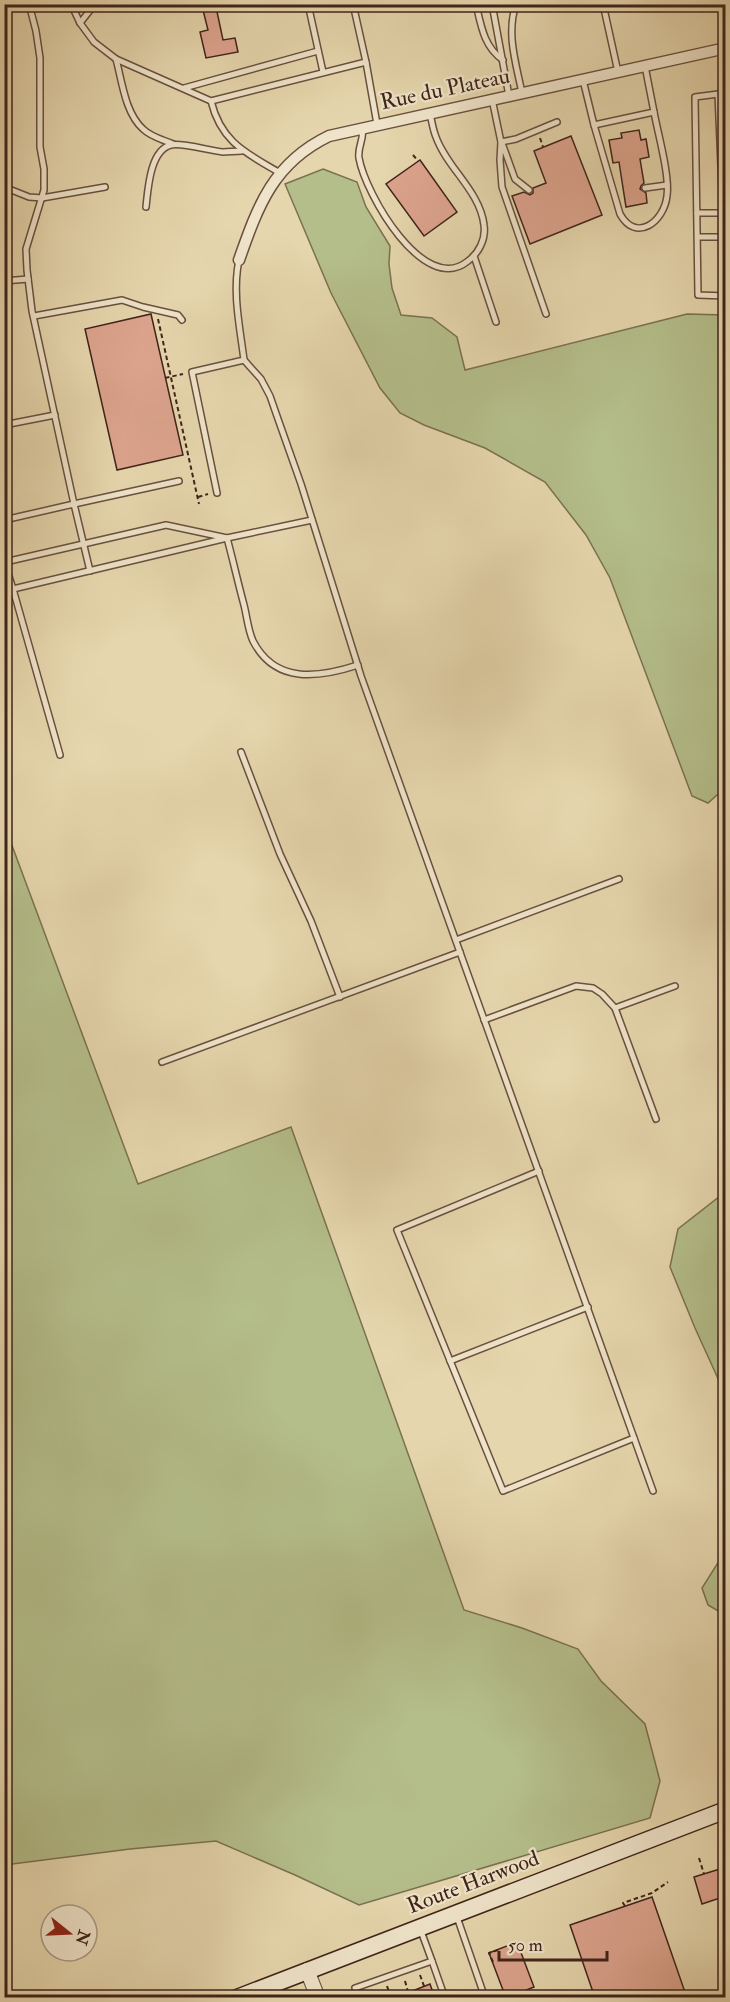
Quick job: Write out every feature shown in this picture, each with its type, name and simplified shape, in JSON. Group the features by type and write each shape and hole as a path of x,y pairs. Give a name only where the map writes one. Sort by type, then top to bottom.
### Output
{"main road":[{"name":"Route Harwood","path":"237,1998 726,1810"}],"street":[{"name":"Rue du Plateau","path":"238,260 261,202 280,173 294,159 328,136 726,48"},
{"path":"307,1970 318,1998"}],"lane":[{"path":"29,4 40,58 40,147 44,169 44,190 26,249 28,279 55,415 90,571"},
{"path":"71,4 80,23 94,42 116,58 211,101 366,62"},
{"path":"80,23 95,4"},
{"path":"308,4 323,72"},
{"path":"353,4 377,124"},
{"path":"476,4 483,34 490,49 503,60"},
{"path":"492,4 509,96"},
{"path":"516,4 511,36 522,93"},
{"path":"603,4 618,72"},
{"path":"183,88 318,51"},
{"path":"116,58 130,109 144,131 173,144 224,152 242,151"},
{"path":"584,80 594,125 620,214 628,225 643,227 657,221 662,215 668,195 645,66"},
{"path":"726,93 696,97 698,295 726,296"},
{"path":"697,213 724,213 718,94"},
{"path":"492,99 501,142 515,179 529,190"},
{"path":"211,101 216,119 223,131 242,151 280,173"},
{"path":"594,125 654,112"},
{"path":"362,127 364,134 359,157 368,186 377,204 416,254 428,263 445,268 460,267 474,256 480,246 484,233 480,209 439,144 430,113"},
{"path":"501,142 516,139 557,122"},
{"path":"501,142 502,187 546,314"},
{"path":"147,207 153,166 164,148 173,144"},
{"path":"645,188 667,185"},
{"path":"4,187 29,197 42,198 105,188"},
{"path":"698,237 725,237 724,263 726,263"},
{"path":"474,256 496,322"},
{"path":"238,260 236,278 244,360 261,379 270,396 358,665 653,1491"},
{"path":"4,281 28,279"},
{"path":"34,316 122,300 178,315 182,320"},
{"path":"217,493 192,372 244,360"},
{"path":"4,425 55,415"},
{"path":"4,520 179,481"},
{"path":"13,589 312,520"},
{"path":"60,755 5,561 166,525 227,538"},
{"path":"227,538 252,638 262,655 276,668 296,674 315,675 336,672 358,665"},
{"path":"241,752 280,854 311,921 340,997"},
{"path":"456,940 620,879"},
{"path":"162,1062 460,952"},
{"path":"484,1020 576,986 593,988 615,1008 656,1119"},
{"path":"615,1008 675,986"},
{"path":"538,1171 397,1230 502,1491 634,1438"},
{"path":"450,1361 588,1307"},
{"path":"456,1913 485,1998"},
{"path":"420,1927 445,1998"},
{"path":"355,1988 432,1961"}],"path":[{"path":"413,155 418,161"},
{"path":"158,316 199,504"},
{"path":"165,378 171,377"},
{"path":"699,1858 704,1874"},
{"path":"625,1906 623,1903 652,1893 668,1882"},
{"path":"493,1962 489,1953 498,1950"}],"green space":[{"path":"323,169 357,182 366,207 390,246 389,264 392,288 401,315 432,318 457,337 465,370 687,314 725,315 726,787 708,803 692,796 610,578 586,535 545,482 485,448 424,425 400,413 380,388 331,293 285,184"},
{"path":"4,824 138,1184 291,1127 464,1610 578,1649 601,1681 645,1724 660,1781 650,1818 359,1905 216,1841 5,1865"},
{"path":"725,1187 725,1394 670,1267 678,1229 720,1196"},
{"path":"725,1558 725,1615 708,1605 702,1588 719,1561"}],"building":[{"path":"216,7 223,40 235,38 238,52 206,58 200,32 208,30 203,10"},
{"path":"639,130 641,140 646,139 649,157 640,159 644,183 640,189 646,193 647,203 626,207 619,162 613,163 609,140 622,138 621,133"},
{"path":"571,136 602,215 530,244 512,196 524,192 530,195 533,193 533,188 546,183 534,151"},
{"path":"420,160 457,212 424,236 386,184"},
{"path":"151,314 183,455 117,470 85,329"},
{"path":"720,1869 726,1887 726,1896 702,1904 694,1877"},
{"path":"652,1897 687,1998 595,1998 570,1925"},
{"path":"517,1942 534,1987 506,1998 489,1953"},
{"path":"430,1984 435,1998 397,1998 397,1997"}]}
